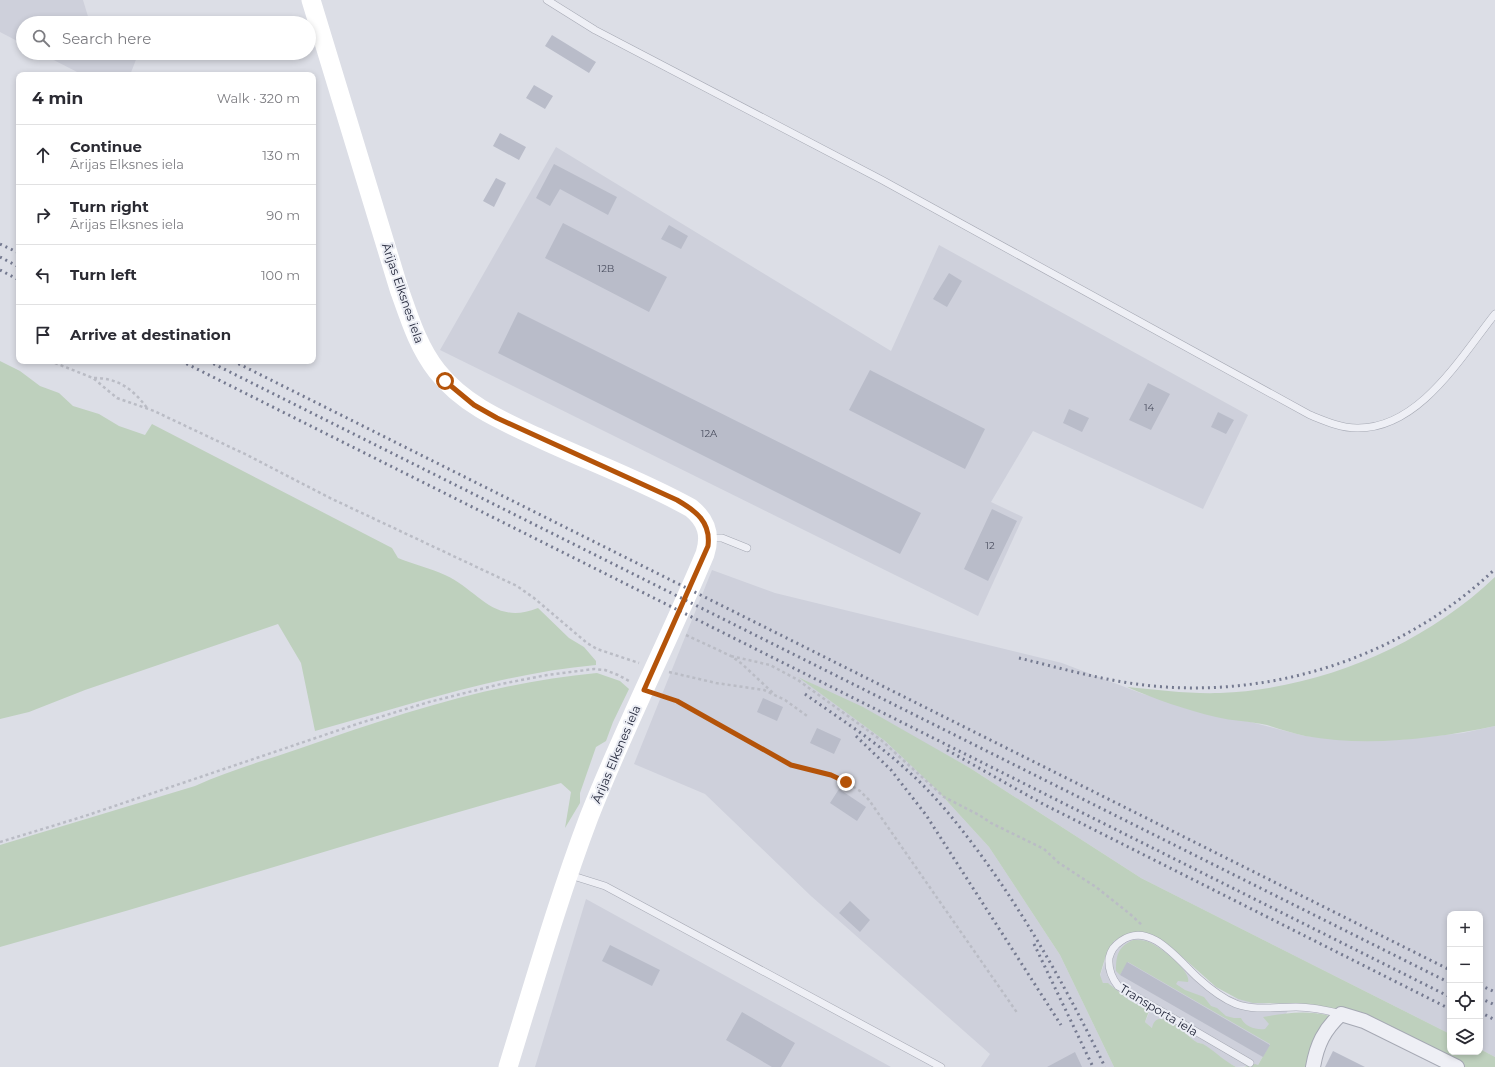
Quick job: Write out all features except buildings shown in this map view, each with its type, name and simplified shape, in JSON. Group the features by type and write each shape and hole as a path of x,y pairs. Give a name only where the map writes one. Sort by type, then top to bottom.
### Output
{"street":[{"name":"Ārijas Elksnes iela","path":"311,0 316,16"},
{"name":"Ārijas Elksnes iela","path":"316,16 399,289 411,324 423,350 437,371 464,398 497,418 691,508 703,519 708,532 709,538 705,554 653,668 590,816 568,874 508,1067"},
{"path":"1313,1067 1316,1048 1321,1038 1329,1025 1341,1014"},
{"name":"Transporta iela","path":"1341,1014 1364,1022 1457,1067"}],"lane":[{"path":"547,0 595,30 882,180 1304,412 1333,424 1355,428 1372,427 1390,423 1406,414 1432,392 1495,314"},
{"path":"709,538 722,538 747,548"},
{"path":"568,874 605,886 941,1067"},
{"name":"Transporta iela","path":"1250,1063 1118,986 1112,977 1108,966 1110,953 1115,945 1124,939 1136,935 1150,938 1163,945 1210,989 1236,1004 1264,1008 1312,1008 1341,1014"}],"path":[{"path":"58,364 93,378 117,398 147,408 247,455 330,498 502,579 534,598 587,643 597,649 653,668 716,683 753,688 774,694"},
{"path":"93,378 105,378 127,386 140,398 147,408"},
{"path":"675,621 682,632 731,656 742,664 774,694 807,716"},
{"path":"731,656 770,665 798,680 881,740 944,797 1047,851 1059,863 1096,887 1130,914 1163,945"},
{"path":"0,842 85,816 357,724 428,702 501,684 547,675 594,669 605,670 618,675 644,690 677,701 791,765 831,775 860,791 869,800 1018,1014"}],"shaded area":[{"path":"0,0 83,0 88,16 16,16 16,40 0,32"},
{"path":"54,60 136,60 131,72 77,72"},
{"path":"556,147 891,351 939,245 1248,415 1203,509 1033,431 991,502 1023,517 978,616 440,350"},
{"path":"712,570 775,593 1062,663 1143,694 1305,736 1366,740 1397,740 1463,733 1495,726 1495,1057 1483,1051 1483,911 1447,911 1447,1032 1141,878 970,768 801,678 885,741 936,789 989,847 1060,955 1114,1067 981,1067 990,1054 811,896 705,794 634,764"},
{"path":"586,899 891,1067 535,1067"},
{"path":"1140,932 1160,939 1204,979 1227,995 1238,999 1269,1004 1292,1003 1258,1065 1236,1067 1224,1061 1202,1044 1196,1042 1186,1033 1153,1029 1145,1022 1149,1013 1114,989 1110,984 1103,983 1100,976 1109,948 1114,941 1121,936"}],"green space":[{"path":"0,361 20,371 40,386 59,393 73,406 99,414 119,426 145,435 152,424 392,548 398,558 433,570 457,581 487,604 509,613 522,612 538,608 569,638 584,647 596,661 596,665 524,675 489,683 315,731 301,663 278,624 85,690 29,712 0,719"},
{"path":"1495,577 1495,726 1448,735 1400,740 1352,741 1328,739 1305,736 1267,725 1205,714 1171,704 1127,687 1185,692 1220,693 1257,690 1295,683 1332,673 1368,659 1402,643 1436,624 1467,602"},
{"path":"597,673 620,681 629,689 613,722 606,741 596,747 580,793 580,803 565,828 571,792 561,783 0,947 0,845 195,786 235,770 412,711 522,684 559,677"},
{"path":"798,677 863,707 970,768 1141,878 1447,1032 1447,1055 1483,1055 1483,1051 1495,1057 1495,1067 1465,1067 1439,1053 1349,1012 1310,1004 1253,1003 1238,999 1216,987 1170,946 1149,934 1140,932 1130,933 1114,941 1106,955 1100,975 1103,983 1108,983 1129,1000 1149,1011 1145,1022 1152,1028 1155,1021 1160,1019 1172,1023 1196,1042 1203,1044 1236,1067 1114,1067 1060,955 989,847 936,789 885,741"},
{"path":"1133,940 1145,941 1154,944 1174,959 1188,977 1188,982 1178,981 1176,984 1185,990 1204,997 1211,1006 1217,1008 1226,1016 1241,1018 1245,1024 1251,1027 1265,1029 1269,1024 1263,1017 1280,1014 1313,1013 1330,1016 1305,1067 1244,1067 1255,1064 1258,1065 1270,1044 1128,962 1120,975 1116,971 1117,956 1124,946"}],"railway":[{"path":"0,244 16,252"},
{"path":"0,257 16,265"},
{"path":"0,270 16,278"},
{"path":"187,364 1447,995"},
{"path":"214,364 1447,981"},
{"path":"239,364 1447,968"},
{"path":"1019,658 1097,677 1144,685 1192,688 1239,686 1287,678 1333,666 1377,648 1419,626 1459,600 1495,569"},
{"path":"805,694 858,731 897,761 928,790 954,820 978,851 1030,929 1062,983 1105,1067"},
{"path":"856,736 891,770 926,815 1061,1025"},
{"path":"947,750 1043,804 1447,1007"},
{"path":"1034,944 1093,1067"},
{"path":"1483,986 1495,992"},
{"path":"1483,999 1495,1005"},
{"path":"1483,1014 1495,1020"}],"route":[{"path":"445,381 464,398 497,418 677,500 698,514 706,525 709,538 708,546 644,690 677,701 791,765 805,770 831,775 846,782"}]}
